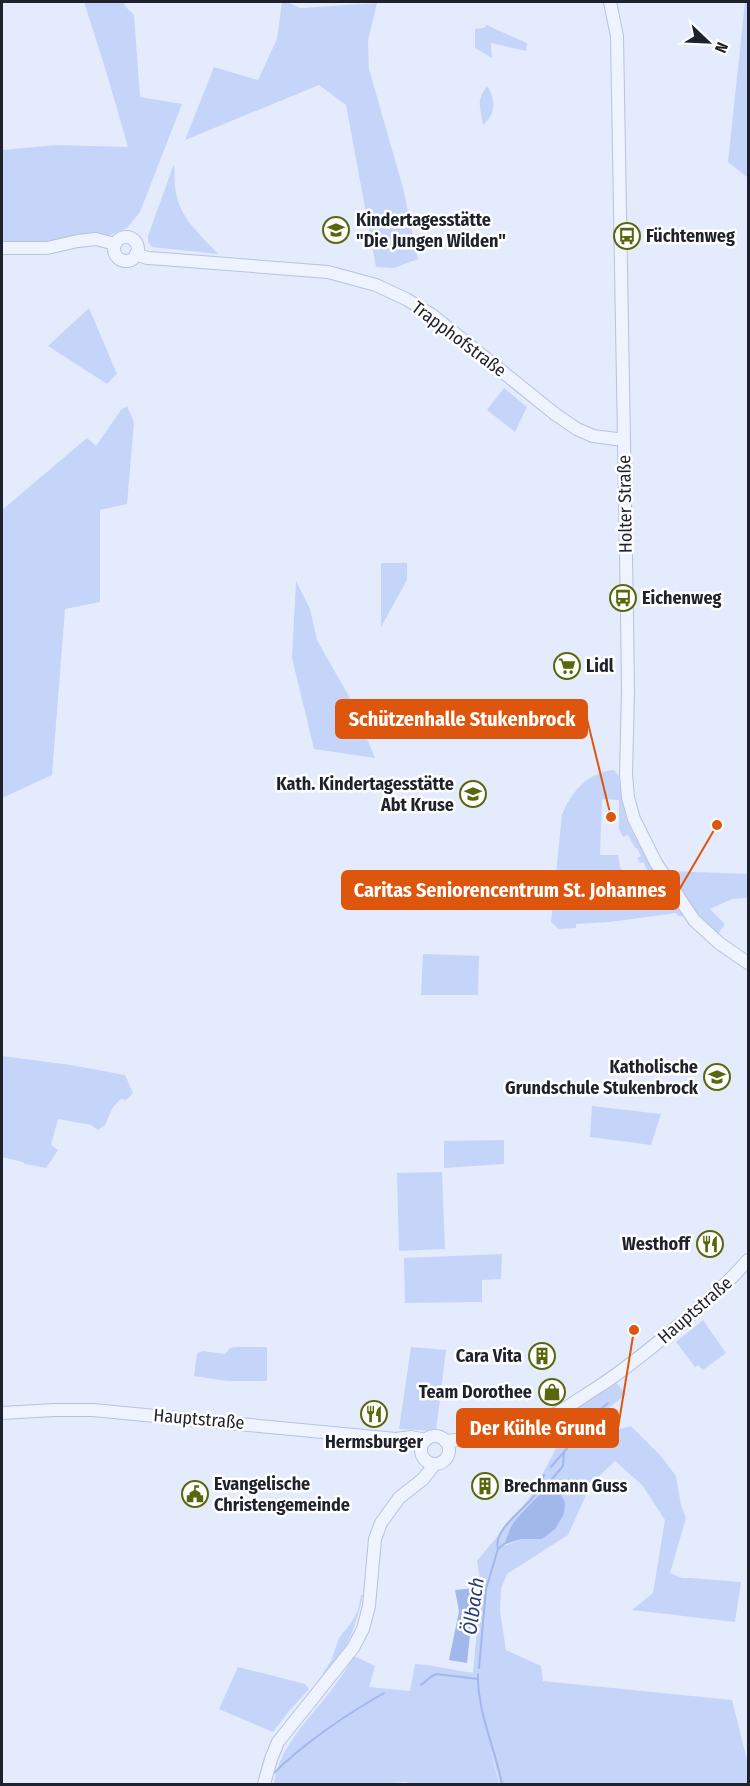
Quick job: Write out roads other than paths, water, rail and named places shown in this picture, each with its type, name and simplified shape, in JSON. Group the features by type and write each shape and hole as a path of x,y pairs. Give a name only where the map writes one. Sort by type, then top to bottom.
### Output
{"street":[{"name":"Holter Straße","path":"610,2 617,36 628,798 634,819 657,863 694,920 719,943 748,963"},
{"name":"Trapphofstraße","path":"2,248 47,248 96,239 115,244 119,239 125,237 132,239 138,248 136,254 147,258 328,272 376,285 406,299 432,315 555,414 577,429 592,436 624,440"},
{"name":"Hauptstraße","path":"445,1441 511,1431 536,1423 569,1406 618,1374 730,1282 748,1260"},
{"name":"Hauptstraße","path":"2,1413 93,1410 396,1439 411,1437 423,1449"},
{"path":"264,1785 278,1742 326,1684 353,1648 363,1629 369,1605 375,1539 381,1523 399,1498 423,1479 435,1464 443,1461 448,1455 445,1441 436,1437 423,1449 423,1471 417,1483"},
{"name":"Hauptstraße","path":"448,1455 481,1437"},
{"path":"423,1449 428,1462 435,1464"}],"water":[{"path":"551,1485 556,1487 565,1502 564,1514 555,1529 542,1539 521,1539 503,1545 518,1518"},
{"path":"475,1588 467,1663 449,1660 459,1611 455,1590"}],"waterway":[{"name":"Ölbach","path":"552,1479 563,1466 564,1452 594,1415 608,1403"},
{"name":"Ölbach","path":"551,1467 563,1453"},
{"name":"Ölbach","path":"498,1549 500,1534 504,1527 536,1494 544,1475"},
{"name":"Ölbach","path":"479,1668 486,1589 498,1549 504,1544"},
{"path":"421,1685 436,1674 478,1679"},
{"name":"Ölbach","path":"478,1674 483,1716 502,1784"},
{"path":"271,1776 325,1731 384,1693"}],"place":[{"name":"Kindertagesstätte \"Die Jungen Wilden\"","path":"336,230"},
{"name":"Füchtenweg","path":"627,236"},
{"name":"Eichenweg","path":"623,598"},
{"name":"Lidl","path":"567,666"},
{"name":"Kath. Kindertagesstätte Abt Kruse","path":"473,794"},
{"name":"Schützenhalle Stukenbrock","path":"611,817"},
{"name":"Caritas Seniorencentrum St. Johannes","path":"717,825"},
{"name":"Katholische Grundschule Stukenbrock","path":"717,1077"},
{"name":"Westhoff","path":"710,1244"},
{"name":"Der Kühle Grund","path":"634,1330"},
{"name":"Cara Vita","path":"542,1356"},
{"name":"Team Dorothee","path":"552,1392"},
{"name":"Hermsburger","path":"374,1414"},
{"name":"Brechmann Guss","path":"485,1486"},
{"name":"Evangelische Christengemeinde","path":"195,1494"}]}
